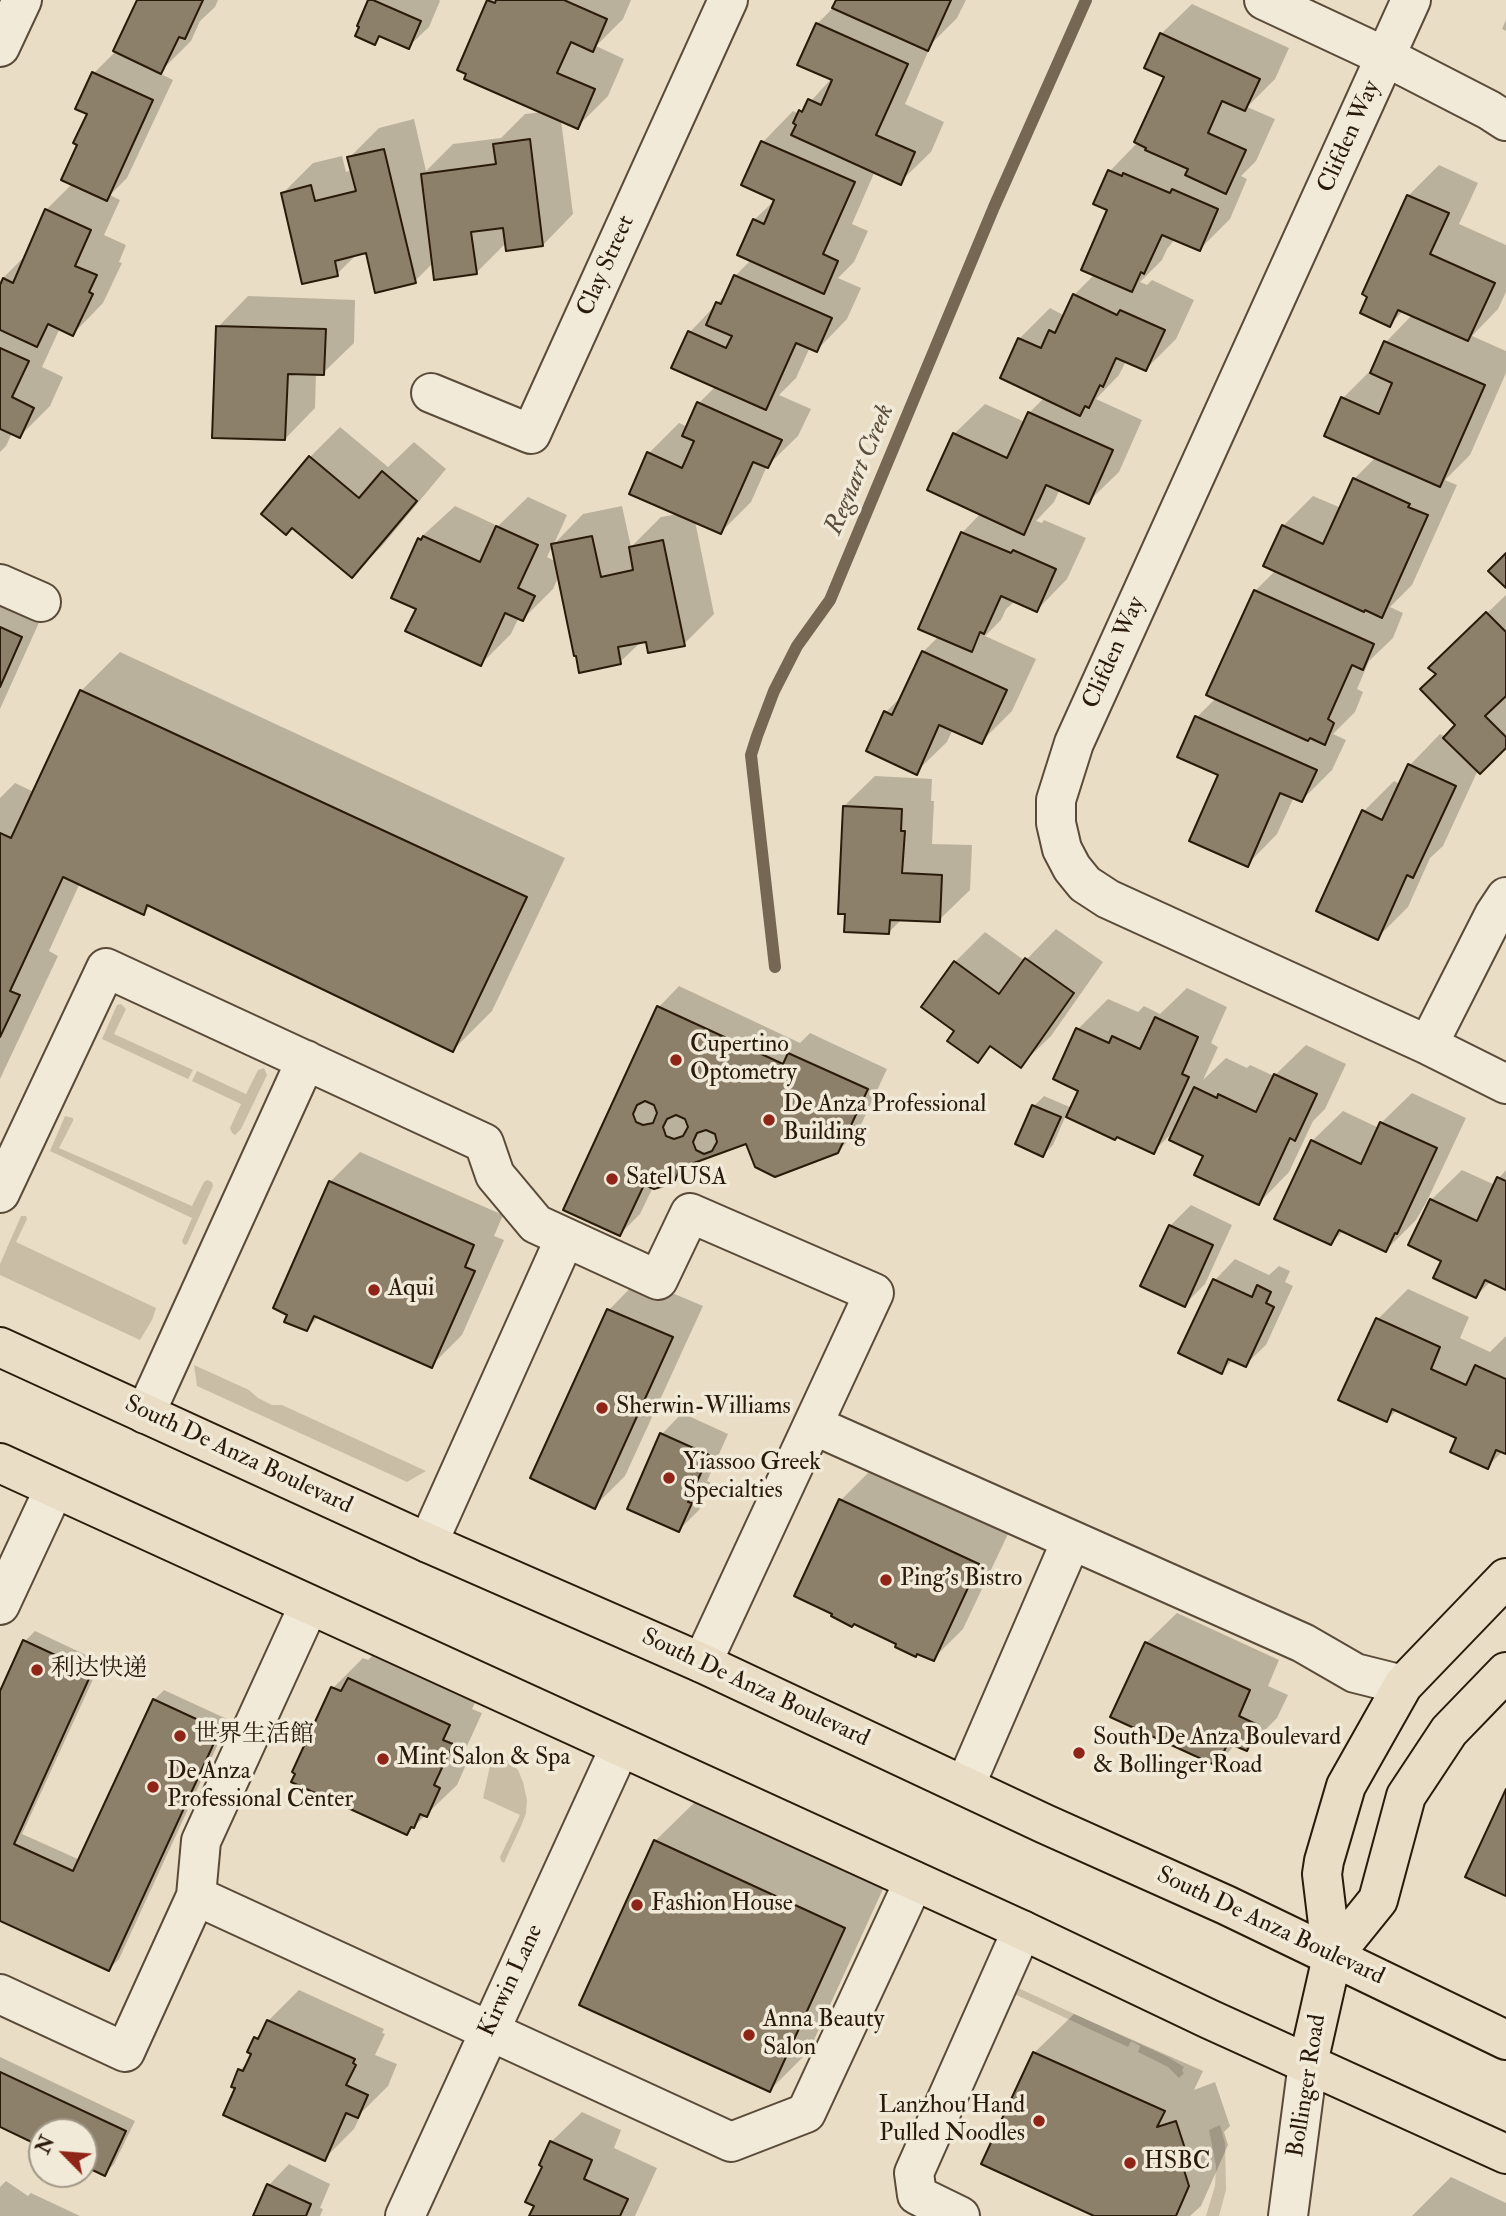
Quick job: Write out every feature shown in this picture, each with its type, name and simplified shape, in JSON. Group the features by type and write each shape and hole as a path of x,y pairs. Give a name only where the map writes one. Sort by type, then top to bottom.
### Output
{"main road":[{"name":"South De Anza Boulevard","path":"0,1347 428,1544 702,1663 1226,1905 1506,2040"},
{"path":"0,1463 1506,2154"},
{"name":"Bollinger Road","path":"1308,2063 1332,1957 1322,1874 1346,1786 1403,1685 1506,1578"},
{"name":"Bollinger Road","path":"1332,1957 1378,1900 1406,1796 1449,1731 1506,1672"}],"street":[{"path":"0,47 22,0"},
{"name":"Clay Street","path":"430,393 531,434 728,0"},
{"path":"1264,0 1386,57 1506,121"},
{"name":"Clifden Way","path":"1411,0 1074,743 1056,800 1056,823 1062,849 1072,868 1085,884 1108,899 1428,1045 1506,1084"},
{"path":"0,584 41,602"},
{"path":"1428,1045 1494,915 1506,897"},
{"path":"0,1193 106,968 484,1143 495,1175 536,1224 658,1280 690,1213 874,1293 702,1663"},
{"path":"145,1413 306,1059"},
{"path":"428,1544 565,1238"},
{"path":"813,1425 1303,1643 1355,1674 1403,1685"},
{"path":"0,1605 54,1489"},
{"path":"965,1786 1071,1541"},
{"path":"0,1994 125,2052 196,1896 201,1841 309,1605"},
{"name":"Kirwin Lane","path":"405,2216 620,1747"},
{"path":"196,1896 731,2142 806,2113 914,1881"},
{"path":"960,2216 917,2195 914,2173 1022,1930"},
{"name":"Bollinger Road","path":"1288,2216 1308,2063"}],"shaded area":[{"path":"121,1004 126,1009 114,1034 193,1070 188,1079 102,1039 117,1005"},
{"path":"264,1068 267,1075 241,1129 235,1135 230,1128 241,1104 192,1081 197,1071 246,1094 258,1070"},
{"path":"65,1116 73,1118 73,1121 59,1148 192,1206 204,1182 212,1182 213,1186 187,1244 184,1245 182,1241 192,1218 50,1151"},
{"path":"21,1216 26,1216 27,1219 16,1242 156,1308 140,1340 0,1275 0,1264"},
{"path":"194,1365 249,1390 272,1405 282,1405 426,1471 407,1482 197,1386"},
{"path":"493,1752 507,1759 518,1770 527,1800 522,1824 504,1863 500,1857 520,1815 483,1798"},
{"path":"1016,1987 1168,2057 1184,2067 1184,2073 1179,2078 1168,2067 1138,2052 1140,2046 1131,2041 1128,2047 1010,1992"},
{"path":"1220,2125 1225,2143 1226,2190 1219,2216 1206,2216 1215,2186 1216,2166 1209,2130"}],"building":[{"path":"137,0 203,0 185,39 179,37 161,74 113,51"},
{"path":"368,0 421,21 409,49 379,36 375,45 355,36"},
{"path":"487,0 495,3 496,0 564,0 607,19 593,52 571,42 557,73 595,89 578,129 464,79 466,74 457,70"},
{"path":"836,0 951,0 928,51 832,8"},
{"path":"816,23 908,64 876,135 915,152 901,185 791,135 799,110 802,112 808,99 821,105 832,80 797,65"},
{"path":"1160,33 1260,79 1245,111 1222,101 1208,133 1246,150 1226,194 1185,175 1188,169 1145,150 1146,148 1134,142 1164,77 1144,68"},
{"path":"92,72 153,100 107,201 61,180 77,145 73,143 87,114 75,109"},
{"path":"530,139 543,246 506,251 503,228 471,232 477,274 434,280 421,174 496,164 493,144"},
{"path":"761,141 855,182 823,254 838,261 824,294 737,255 753,219 764,224 774,200 741,185"},
{"path":"384,149 416,283 375,293 366,253 335,261 338,276 302,284 281,193 311,185 315,201 356,191 347,157"},
{"path":"1108,170 1122,176 1123,173 1170,193 1172,189 1218,209 1200,251 1162,235 1144,274 1141,272 1132,292 1081,270 1107,210 1093,204"},
{"path":"1407,195 1449,213 1430,254 1495,283 1468,341 1398,310 1390,327 1360,313 1367,297 1362,294"},
{"path":"45,209 91,230 75,266 97,275 89,292 93,294 73,336 48,324 37,347 0,330 0,285 3,278 13,283"},
{"path":"734,275 832,318 817,352 796,343 766,410 671,368 688,331 726,348 732,336 706,325 716,302 721,304"},
{"path":"1073,294 1117,315 1120,310 1165,330 1146,371 1116,358 1103,387 1100,385 1089,408 1085,406 1080,416 1000,378 1018,338 1041,348 1049,330 1055,333"},
{"path":"216,326 326,329 324,375 288,374 285,440 212,438"},
{"path":"1384,341 1485,385 1440,487 1324,436 1341,397 1379,414 1392,383 1370,373"},
{"path":"0,348 29,361 12,397 34,408 20,438 0,429"},
{"path":"697,402 782,440 768,468 753,462 721,534 629,494 647,452 682,468 694,441 682,436"},
{"path":"1028,412 1113,450 1089,504 1046,485 1024,535 927,490 953,433 1007,458"},
{"path":"309,456 359,498 382,471 417,501 352,578 292,528 286,535 261,514"},
{"path":"1353,478 1428,515 1382,618 1263,566 1282,525 1323,544"},
{"path":"496,526 538,545 518,588 535,596 523,621 505,613 481,666 405,631 416,609 391,598 418,538 421,540 423,536 480,562"},
{"path":"961,532 1056,569 1037,612 1001,596 984,634 980,632 972,652 918,629"},
{"path":"592,536 601,577 633,570 629,547 663,540 685,646 648,653 646,642 618,647 621,664 579,673 551,544"},
{"path":"1506,553 1506,588 1488,571"},
{"path":"1254,590 1374,644 1363,670 1352,665 1328,719 1334,723 1325,745 1310,738 1308,741 1206,695"},
{"path":"1486,612 1506,632 1506,696 1485,716 1506,737 1506,748 1480,774 1443,738 1455,725 1420,689 1436,674 1428,668"},
{"path":"0,627 22,637 0,687"},
{"path":"922,651 1007,690 982,744 939,725 917,775 866,751 884,711 892,715"},
{"path":"80,690 527,897 453,1052 147,905 144,915 63,877 10,991 20,995 0,1037 0,833 11,838"},
{"path":"1195,716 1317,770 1302,802 1280,793 1248,867 1189,841 1218,775 1177,757"},
{"path":"1408,764 1456,786 1413,878 1407,875 1378,940 1316,911 1362,810 1382,820"},
{"path":"843,806 902,809 901,831 905,831 902,873 942,875 940,922 890,920 889,934 844,932 845,914 838,914"},
{"path":"1025,958 1074,993 1021,1068 990,1046 978,1063 947,1041 954,1031 921,1007 954,961 999,994"},
{"name":"De Anza Professional Building","path":"657,1006 783,1064 788,1053 868,1089 838,1153 775,1177 755,1167 746,1144 680,1168 674,1183 654,1189 644,1185 620,1236 563,1210","holes":["645,1101 654,1105 657,1113 653,1123 643,1125 636,1122 633,1114 637,1105","676,1115 685,1119 688,1127 683,1136 674,1139 666,1136 663,1127 667,1119","706,1130 715,1134 717,1142 712,1151 704,1154 696,1150 693,1142 697,1133"]},
{"path":"1155,1017 1198,1037 1182,1074 1189,1077 1154,1154 1117,1137 1115,1140 1066,1117 1078,1091 1053,1079 1076,1028 1109,1043 1112,1036 1140,1049"},
{"path":"1274,1074 1317,1094 1295,1141 1290,1138 1259,1205 1194,1175 1203,1156 1169,1140 1194,1087 1217,1098 1218,1094 1256,1112"},
{"path":"1032,1105 1061,1117 1043,1157 1015,1144"},
{"path":"1380,1122 1437,1148 1386,1252 1339,1230 1331,1245 1274,1219 1311,1140 1361,1164"},
{"path":"1497,1177 1506,1181 1506,1290 1485,1280 1476,1298 1433,1278 1441,1261 1408,1245 1430,1199 1477,1221"},
{"name":"Aqui","path":"329,1181 474,1245 465,1267 475,1271 432,1368 314,1316 307,1331 284,1322 287,1315 273,1308"},
{"path":"1169,1225 1213,1245 1185,1307 1140,1286"},
{"path":"1213,1279 1252,1297 1257,1285 1271,1292 1266,1303 1274,1307 1246,1367 1228,1359 1222,1374 1178,1353"},
{"name":"Sherwin-Williams","path":"607,1309 673,1337 595,1509 530,1478"},
{"path":"1376,1318 1440,1347 1431,1369 1466,1385 1475,1365 1506,1379 1506,1454 1496,1450 1488,1469 1450,1452 1456,1438 1392,1409 1387,1422 1338,1400"},
{"name":"Yiassoo Greek Specialties","path":"660,1433 709,1455 688,1502 692,1503 679,1532 627,1509"},
{"name":"Ping's Bistro","path":"839,1499 979,1564 934,1661 917,1654 916,1657 895,1647 896,1644 854,1624 852,1627 794,1596"},
{"name":"De Anza Professional Center","path":"23,1640 92,1672 14,1844 73,1871 153,1699 220,1730 109,1971 0,1921 0,1691"},
{"path":"1145,1642 1250,1690 1239,1716 1258,1725 1247,1751 1228,1743 1217,1766 1110,1717"},
{"path":"348,1678 450,1725 443,1740 453,1744 434,1785 440,1788 427,1817 420,1814 414,1828 411,1827 407,1835 291,1782 295,1774 292,1772 331,1687 341,1691"},
{"path":"1506,1789 1506,1896 1465,1877"},
{"path":"654,1840 845,1928 770,2092 579,2005"},
{"path":"267,2020 355,2059 353,2063 356,2065 346,2085 368,2095 358,2118 346,2113 325,2161 223,2115 235,2088 231,2087 238,2069 243,2071 251,2054 247,2052 254,2037 258,2039"},
{"path":"1033,2052 1165,2111 1157,2127 1176,2121 1191,2167 1184,2170 1189,2186 1176,2216 1094,2216 981,2164"},
{"path":"0,2072 126,2131 105,2176 98,2173 98,2118 28,2118 28,2140 0,2127"},
{"path":"550,2141 592,2160 584,2179 628,2199 620,2216 529,2216 534,2206 525,2202 542,2167 539,2165"},
{"path":"267,2184 311,2204 306,2216 253,2216"}],"waterway":[{"name":"Regnart Creek","path":"775,967 751,755 757,736 774,691 797,646 830,600 994,207 1086,0"}],"place":[{"name":"Cupertino Optometry","path":"676,1060"},
{"name":"De Anza Professional Building","path":"769,1120"},
{"name":"Satel USA","path":"612,1179"},
{"name":"Aqui","path":"374,1290"},
{"name":"Sherwin-Williams","path":"602,1408"},
{"name":"Yiassoo Greek Specialties","path":"669,1478"},
{"name":"Ping's Bistro","path":"886,1580"},
{"name":"利达快递","path":"37,1670"},
{"name":"世界生活館","path":"180,1736"},
{"name":"South De Anza Boulevard & Bollinger Road","path":"1079,1753"},
{"name":"Mint Salon & Spa","path":"383,1759"},
{"name":"De Anza Professional Center","path":"153,1787"},
{"name":"Fashion House","path":"637,1905"},
{"name":"Anna Beauty Salon","path":"749,2035"},
{"name":"Lanzhou Hand Pulled Noodles","path":"1039,2121"},
{"name":"HSBC","path":"1130,2163"}]}
